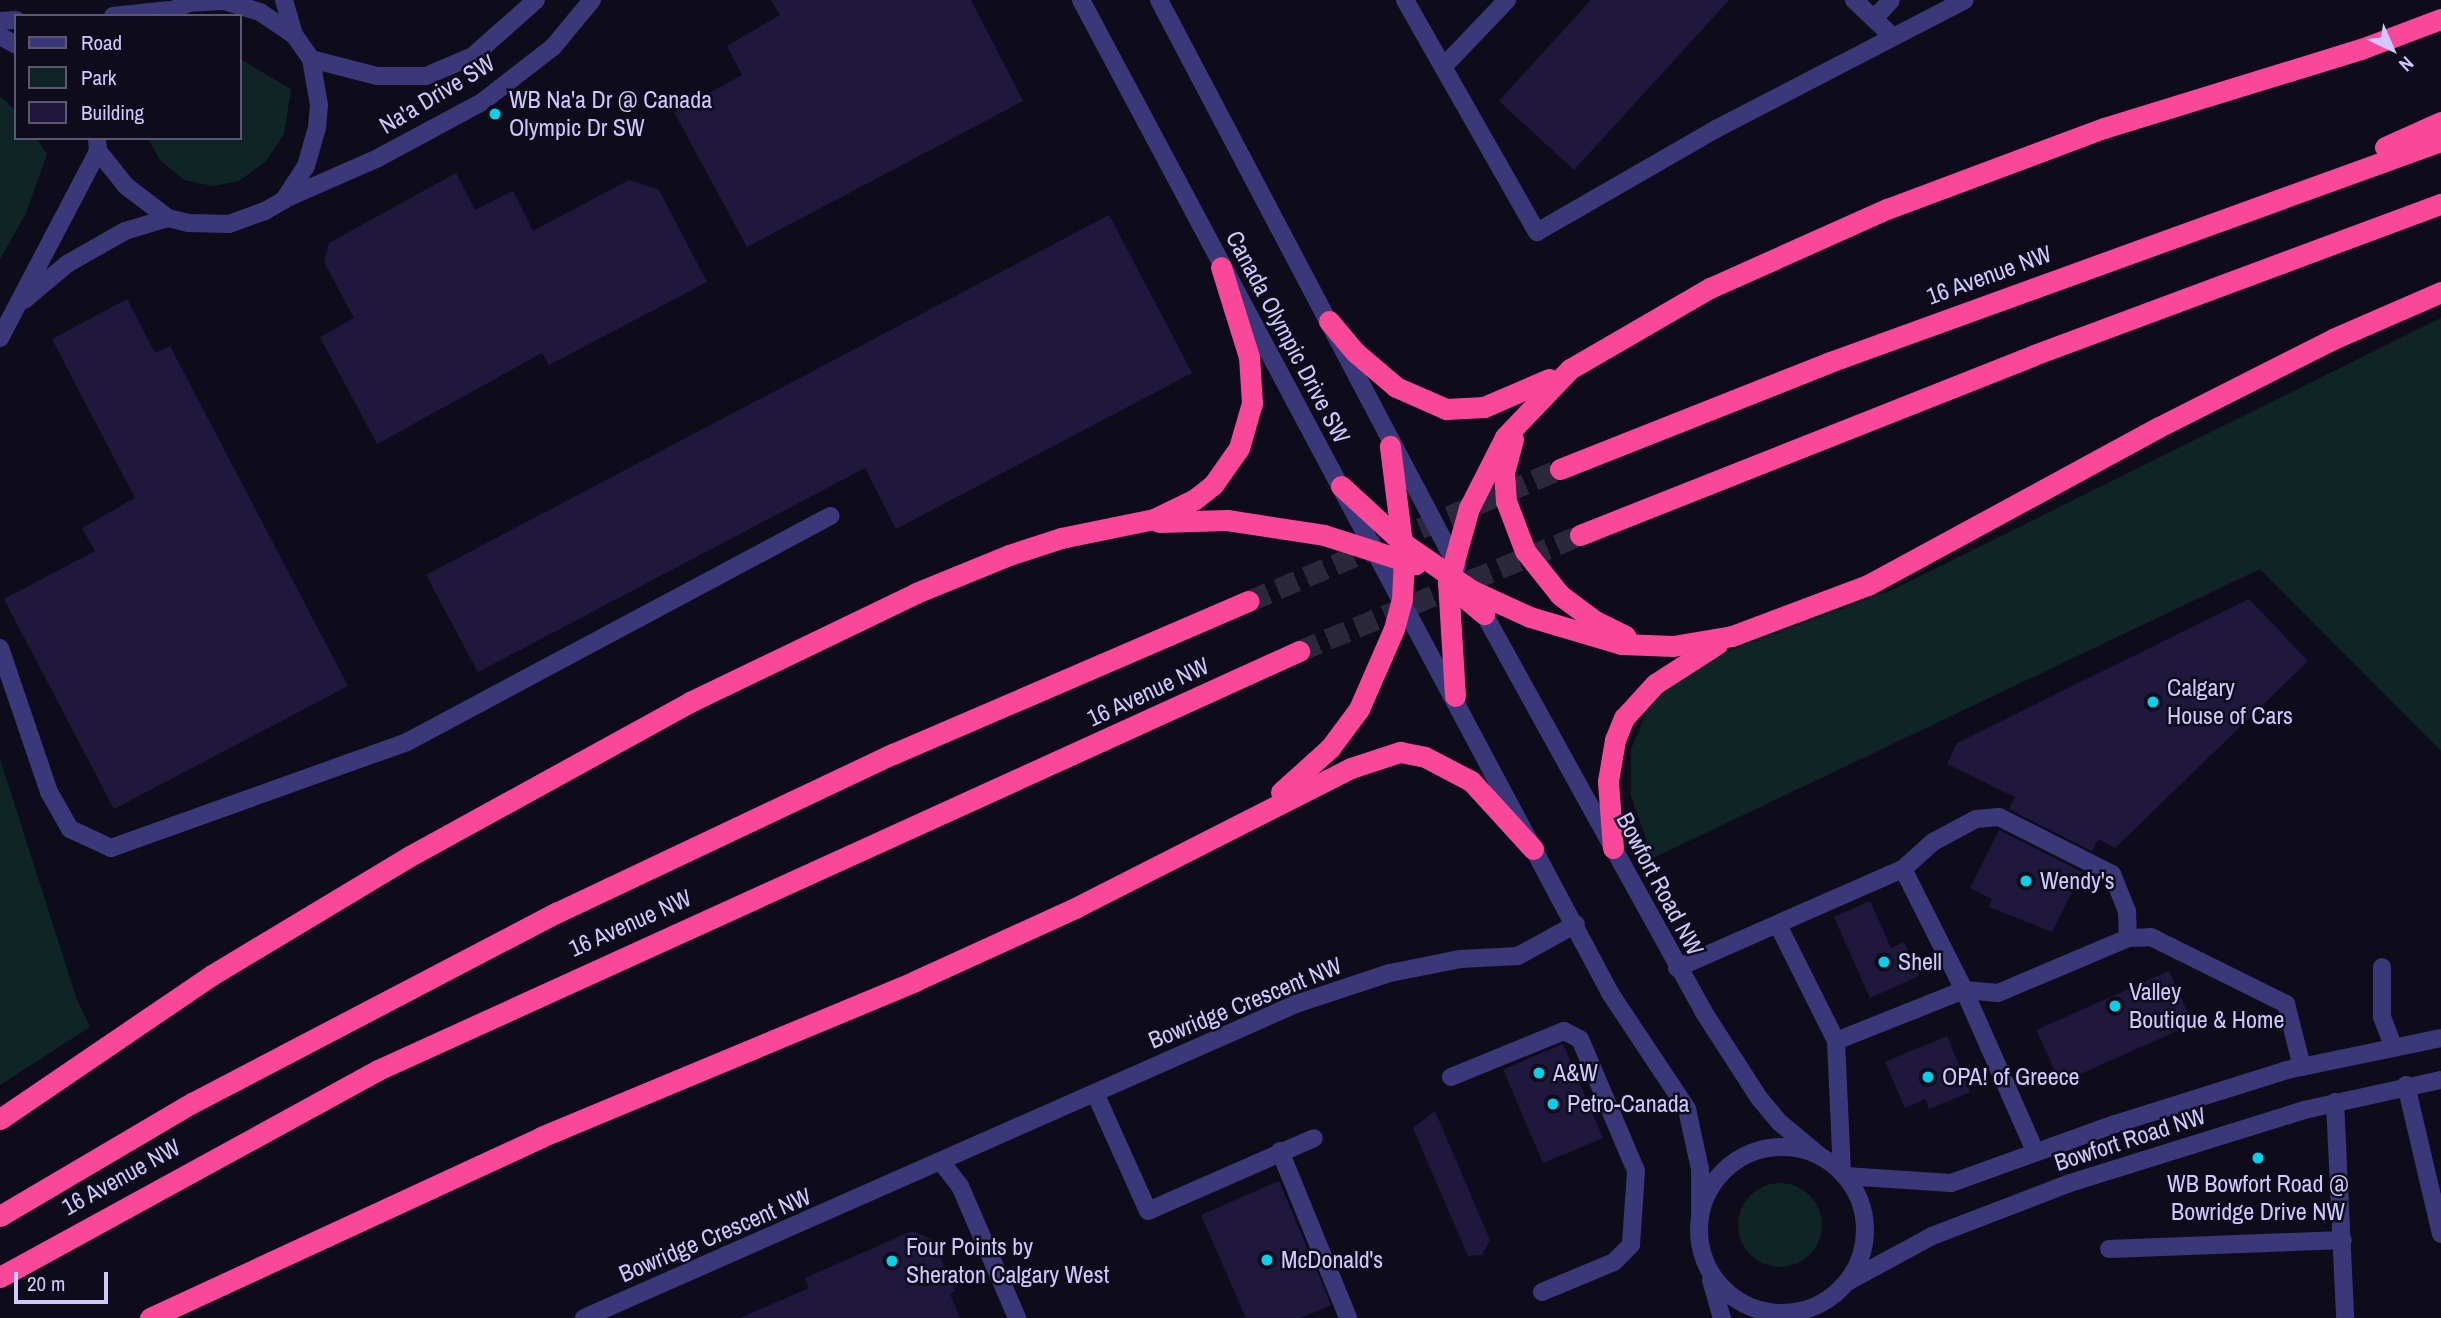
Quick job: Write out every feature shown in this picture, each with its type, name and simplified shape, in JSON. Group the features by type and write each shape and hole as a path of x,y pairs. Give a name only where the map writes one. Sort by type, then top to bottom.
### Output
{"highway":[{"path":"1329,321 1354,352 1396,387 1446,409 1484,407 1570,369 1710,288 1887,209 2104,128 2361,49 2441,16"},
{"path":"2262,202 2441,122"},
{"name":"16 Avenue NW","path":"1560,469 1830,362 2262,202 2441,141"},
{"path":"1580,535 2010,364 2441,204"},
{"path":"0,1119 212,975 410,856 690,702 890,605 986,564 1062,538 1132,523 1176,510 1213,485 1239,448 1247,426 1252,392 1249,357 1221,267"},
{"path":"1614,848 1608,781 1615,740 1624,718 1679,665 1732,636 1868,585 2159,427 2333,339 2441,292"},
{"path":"1455,695 1450,572 1489,463 1524,414 1570,369"},
{"path":"1524,414 1504,473 1506,501 1525,551 1560,595 1595,621 1644,644"},
{"path":"1213,839 1276,797 1330,748 1359,709 1402,599 1404,551 1390,446"},
{"path":"1341,486 1404,551"},
{"path":"1132,523 1227,520 1324,535 1375,549 1404,551 1450,572 1471,590 1582,635 1673,646 1732,636"},
{"path":"1450,572 1485,614"},
{"name":"16 Avenue NW","path":"0,1216 192,1102 568,907 893,754 1249,601"},
{"name":"16 Avenue NW","path":"0,1277 378,1070 1299,651"},
{"path":"150,1318 541,1137 927,975 1213,839 1324,780 1400,752 1425,757 1471,781 1492,800 1533,849"}],"street":[{"path":"284,0 295,35 310,59 318,93 317,128 306,166 284,200"},
{"name":"Na'a Drive SW","path":"310,59 377,76 426,76 473,56 536,0"},
{"name":"Na'a Drive SW","path":"168,218 208,226 229,224 377,158 482,102 553,47 592,0"},
{"name":"Canada Olympic Drive SW","path":"1081,0 1221,267 1455,695"},
{"name":"Canada Olympic Drive SW","path":"1159,0 1329,321 1450,572"},
{"path":"1405,0 1537,232 1716,129 1965,0"},
{"path":"1443,67 1507,0"},
{"path":"1854,0 1892,36"},
{"path":"1874,19 1891,0"},
{"path":"163,13 191,2 223,1 260,12 295,35"},
{"path":"97,142 126,187 168,218"},
{"path":"0,338 22,302 42,251 97,142"},
{"path":"22,302 66,264 125,230 168,218"},
{"path":"0,648 49,792 71,829 111,848 407,742 831,516"},
{"path":"1471,590 1485,614"},
{"name":"Bowfort Road NW","path":"1485,614 1677,968 1759,1098 1779,1122 1820,1156"},
{"path":"1455,695 1610,993 1687,1109 1700,1169 1700,1218 1707,1267 1722,1318"},
{"path":"1677,968 1903,869 1933,842 1976,819 1998,817 2112,874 2127,911 2128,938"},
{"path":"1903,869 1964,990 2035,1151"},
{"name":"Bowridge Crescent NW","path":"584,1318 942,1163 981,1140 1296,1004 1390,973 1460,959 1518,956 1576,924"},
{"path":"1778,925 1836,1041 1844,1175"},
{"path":"1836,1041 1964,990 1998,993 2128,938 2151,937 2286,1004 2302,1067"},
{"path":"2382,967 2382,1017 2393,1046"},
{"path":"1451,1077 1564,1031 1580,1040 1636,1171 1631,1245 1614,1262 1542,1293"},
{"name":"Bowfort Road NW","path":"1844,1175 1951,1183 2035,1151 2302,1067 2441,1038"},
{"name":"Bowfort Road NW","path":"1847,1282 1922,1241 2070,1183 2335,1102 2406,1085 2441,1080"},
{"path":"2406,1085 2441,1234"},
{"path":"1095,1093 1149,1211 1314,1138"},
{"path":"2335,1102 2345,1318"},
{"path":"1700,1218 1715,1182 1744,1157 1782,1147 1820,1156 1844,1175 1859,1201 1865,1229 1863,1248 1847,1282 1813,1318"},
{"path":"1280,1151 1348,1318"},
{"path":"942,1163 960,1186 1017,1318"},
{"path":"2109,1249 2343,1240"},
{"path":"1707,1267 1739,1302 1761,1311 1809,1309 1830,1298"}],"green space":[{"path":"242,60 291,89 284,134 266,161 239,181 213,186 184,180 160,160 149,140 242,140"},
{"path":"0,96 14,109 14,140 37,140 47,154 26,213 0,259"},
{"path":"2441,318 2441,751 2260,569 1653,858 1631,796 1631,749 1648,709 1688,671 1734,649 1890,591"},
{"path":"0,759 77,1000 90,1027 0,1085"},
{"path":"1780,1183 1796,1186 1810,1195 1819,1209 1822,1225 1819,1241 1810,1255 1796,1264 1780,1267 1764,1264 1750,1255 1741,1241 1738,1225 1741,1209 1750,1195 1764,1186"}],"building":[{"path":"771,0 971,0 1023,101 747,247 674,112 742,75 727,46 780,15"},
{"path":"1591,0 1729,0 1574,170 1499,101"},
{"path":"456,173 475,210 513,191 533,231 629,180 659,190 707,282 549,365 542,353 377,444 320,337 354,318 324,262 329,243"},
{"path":"1109,215 1192,373 896,529 865,468 478,672 426,575"},
{"path":"127,299 155,353 170,346 348,686 114,809 4,599 95,551 82,528 135,498 52,339"},
{"name":"Calgary House of Cars","path":"2249,599 2308,661 2115,848 2098,839 2092,851 2009,809 2015,797 1947,764 1957,743"},
{"name":"Wendy's","path":"1999,830 2082,872 2052,932 1989,907 1992,899 1970,888"},
{"name":"Shell","path":"1870,901 1891,948 1904,942 1919,976 1870,998 1834,917"},
{"path":"2169,971 2193,1024 2060,1083 2037,1030"},
{"name":"OPA! of Greece","path":"1947,1036 1970,1092 1929,1109 1925,1099 1905,1108 1885,1062"},
{"name":"Petro-Canada","path":"1563,1044 1603,1138 1543,1163 1503,1069"},
{"path":"1435,1111 1490,1240 1482,1255 1468,1256 1413,1128"},
{"name":"McDonald's","path":"1279,1181 1331,1305 1301,1318 1246,1318 1201,1215"},
{"name":"Four Points by Sheraton Calgary West","path":"912,1231 932,1239 955,1291 950,1294 960,1318 740,1318 809,1288 805,1278"}],"tunnel":[{"path":"1249,601 1560,469"},
{"path":"1299,651 1580,535"}],"place":[{"name":"WB Na'a Dr @ Canada Olympic Dr SW","path":"495,114"},
{"name":"Calgary House of Cars","path":"2153,702"},
{"name":"Wendy's","path":"2026,881"},
{"name":"Shell","path":"1884,962"},
{"name":"Valley Boutique & Home","path":"2115,1006"},
{"name":"A&W","path":"1539,1073"},
{"name":"OPA! of Greece","path":"1928,1077"},
{"name":"Petro-Canada","path":"1553,1104"},
{"name":"WB Bowfort Road @ Bowridge Drive NW","path":"2258,1158"},
{"name":"McDonald's","path":"1267,1260"},
{"name":"Four Points by Sheraton Calgary West","path":"892,1261"}]}
